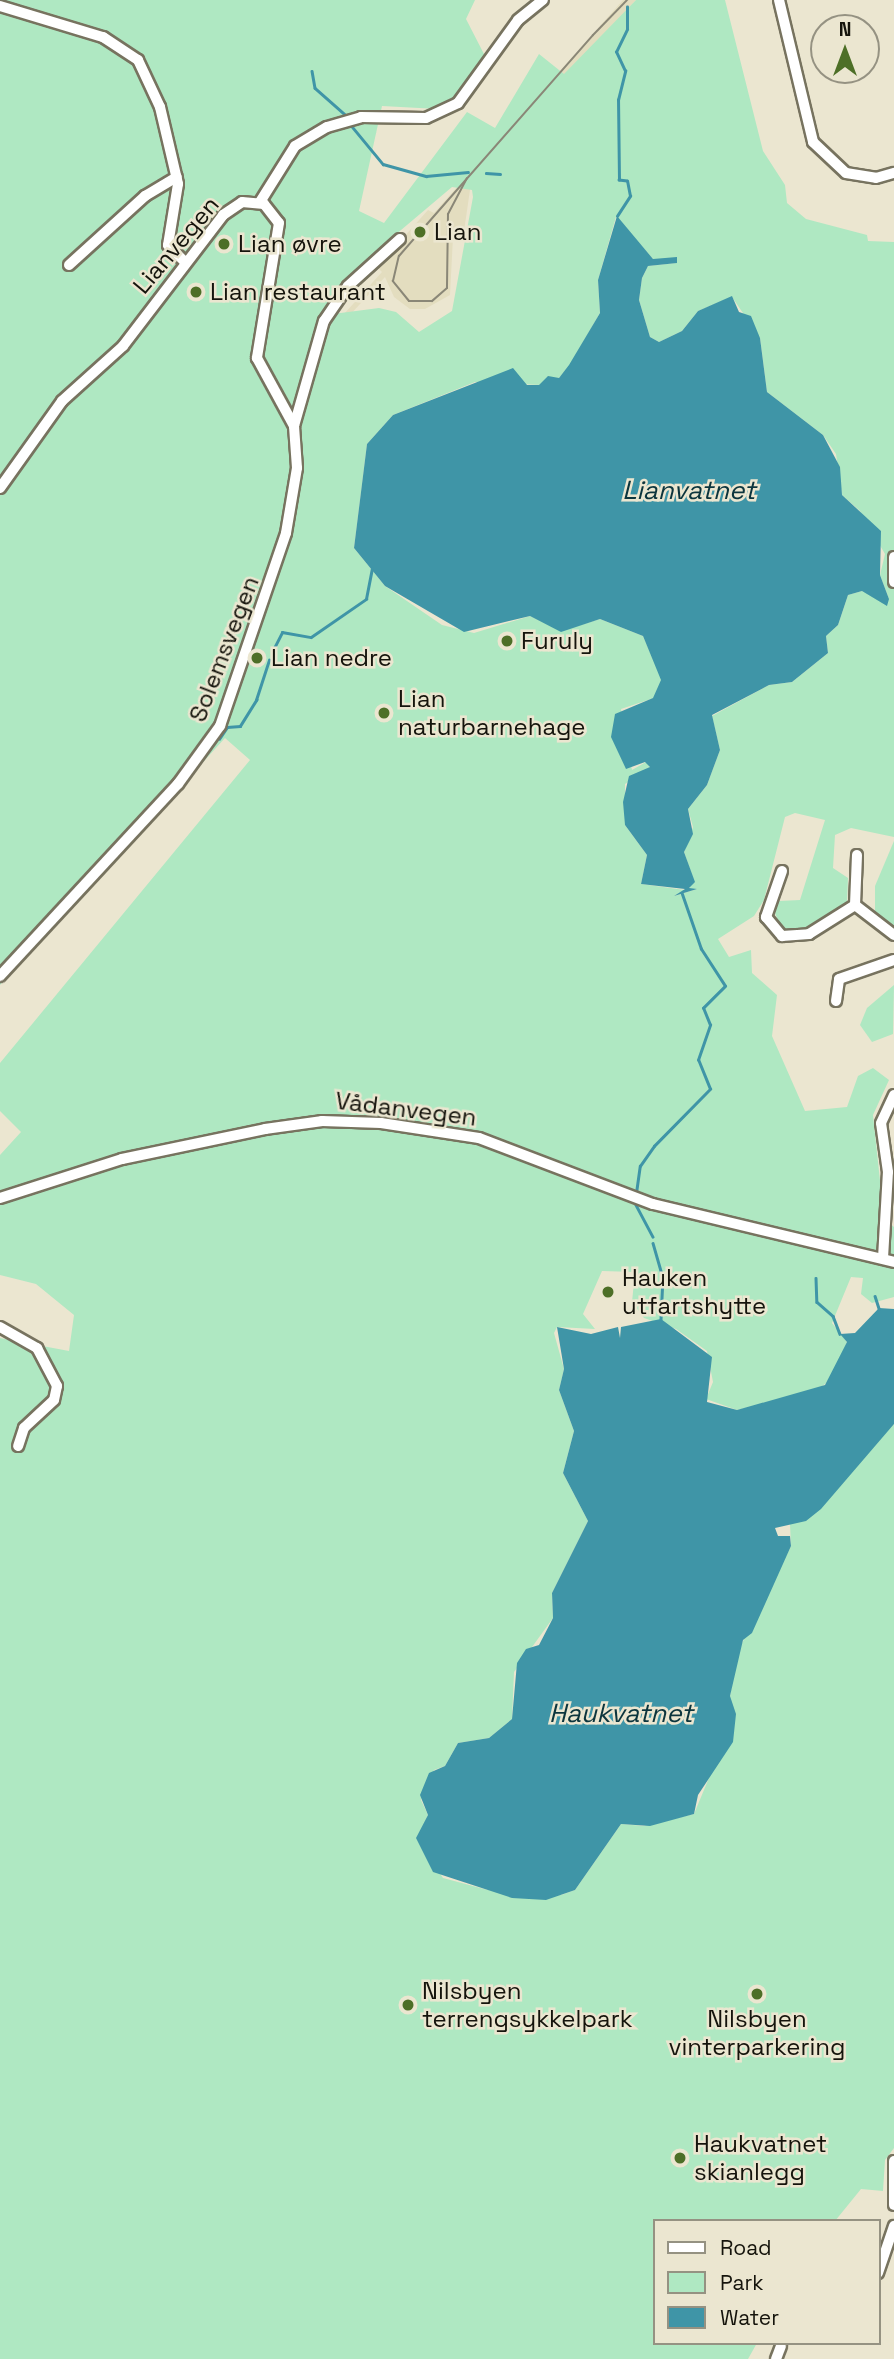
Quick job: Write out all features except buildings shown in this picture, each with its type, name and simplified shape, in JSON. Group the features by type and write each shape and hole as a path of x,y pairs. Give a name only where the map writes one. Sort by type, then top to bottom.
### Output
{"street":[{"name":"Lianvegen","path":"0,488 62,401 123,346 228,211 260,202 295,146 327,127 361,117 426,118 458,103 518,20 543,0"},
{"path":"779,0 813,142 846,173 876,178 894,173"},
{"path":"0,6 103,37 132,53 160,107 179,194 166,238 186,263"},
{"path":"69,265 145,196 177,177"},
{"name":"Solemsvegen","path":"260,202 277,217 280,239 257,358 294,426"},
{"name":"Solemsvegen","path":"0,976 178,783 220,726 286,533 297,468 294,426 329,311 400,239"},
{"path":"894,557 894,582"},
{"path":"855,905 858,855"},
{"path":"782,871 766,917 782,936 809,934 855,905"},
{"path":"855,905 894,935"},
{"path":"836,1001 839,979 894,960"},
{"name":"Vådanvegen","path":"0,1198 121,1159 322,1121 480,1138 636,1199 889,1260 888,1172 881,1123 894,1095"},
{"path":"0,1328 37,1348 57,1386 54,1400 23,1428 18,1446"},
{"path":"894,2161 894,2205"},
{"path":"880,2267 894,2226"},
{"path":"776,2359 781,2346"}],"shaded area":[{"path":"623,0 636,0 471,183 463,238 453,237 450,295 425,309 410,309 394,297 385,277 348,317 344,314 382,272 377,267 428,210 434,213"}],"green space":[{"path":"0,0 475,0 466,19 485,56 457,95 438,109 382,106 359,211 384,223 467,112 495,128 539,54 564,74 636,0 725,0 763,151 785,185 787,203 806,219 867,235 868,241 894,242 894,837 851,828 835,835 833,868 848,878 847,903 797,934 781,929 775,913 779,901 800,900 825,820 795,813 785,817 764,900 754,916 718,939 729,957 751,950 752,973 777,995 772,1036 805,1111 847,1107 858,1076 873,1068 889,1080 873,1115 884,1218 894,1227 894,1297 872,1303 861,1294 863,1278 851,1277 832,1323 847,1342 833,1378 813,1393 737,1410 706,1399 713,1382 707,1351 676,1329 644,1318 632,1302 635,1272 602,1271 583,1314 595,1329 557,1327 554,1333 564,1369 559,1390 574,1431 563,1473 588,1521 552,1593 553,1618 514,1672 512,1719 489,1738 458,1743 445,1766 434,1770 421,1800 428,1815 417,1839 443,1878 488,1890 561,1895 575,1890 621,1824 644,1826 694,1814 733,1720 730,1696 738,1651 791,1546 790,1524 894,1424 894,2148 885,2160 883,2191 861,2189 837,2219 652,2219 652,2345 756,2345 748,2359 0,2359 0,1338 69,1351 74,1315 36,1284 0,1275 0,1155 21,1132 0,1111 0,1063 250,760 225,738 0,985","holes":["452,187 472,190 473,197 452,311 419,332 396,312 379,308 333,314 375,252","616,217 653,259 676,263 648,266 642,278 639,300 650,337 659,342 682,331 698,311 732,297 760,338 767,392 823,435 836,454 842,495 860,511 885,554 880,575 889,599 862,591 848,595 838,625 826,636 828,653 792,682 769,685 712,716 720,750 707,785 688,809 693,827 684,852 693,878 689,889 697,889 674,896 685,890 641,884 647,855 625,825 625,784 650,767 646,762 632,770 621,709 654,698 662,680 643,636 600,619 561,631 530,616 474,633 442,625 385,586 354,548 367,444 393,415 475,382 540,385 559,378 570,365 600,313 598,280"]},
{"path":"894,841 894,929 875,913 875,886"},
{"path":"894,985 893,1034 872,1042 860,1025 867,1008"}],"water":[{"name":"Lianvatnet","path":"617,216 653,259 677,257 677,263 648,266 642,278 639,300 650,337 659,342 682,331 698,311 732,296 739,312 751,316 760,338 767,392 823,435 840,467 842,495 881,531 880,575 889,599 887,606 862,591 848,595 838,625 826,636 828,653 792,682 769,685 712,715 720,750 707,785 688,809 693,834 684,852 695,882 689,888 697,889 674,896 685,889 641,884 647,855 625,825 623,802 629,776 650,767 645,762 626,769 611,737 615,714 653,698 661,680 643,636 600,619 561,632 530,616 464,632 385,586 354,548 367,444 393,415 513,368 527,385 539,385 548,376 559,378 600,313 598,280"},
{"name":"Haukvatnet","path":"879,1308 894,1309 894,1424 821,1509 806,1521 775,1528 778,1536 790,1536 791,1546 752,1633 743,1640 730,1696 736,1714 733,1742 698,1795 694,1814 650,1826 621,1824 575,1890 546,1900 512,1898 433,1872 416,1838 428,1815 420,1795 429,1773 445,1766 458,1743 489,1738 512,1719 517,1663 526,1649 539,1645 553,1618 552,1593 588,1521 563,1473 574,1431 559,1390 564,1369 557,1327 591,1334 618,1327 620,1338 621,1327 661,1319 712,1357 707,1402 737,1410 825,1385 847,1342 840,1334 855,1333"}],"waterway":[{"path":"617,216 630,196 627,181 619,180 618,100 625,71 616,52 627,29 627,7"},
{"path":"312,71 315,88 348,117"},
{"path":"350,124 383,164 426,176 468,172"},
{"path":"486,173 500,174"},
{"path":"272,652 282,632 311,637 366,599 372,569"},
{"path":"219,739 227,727 240,726 256,700 269,660"},
{"path":"636,1193 640,1166 654,1146 710,1089 698,1060 710,1025 703,1008 725,986 701,949 682,894"},
{"path":"635,1203 653,1237"},
{"path":"653,1243 663,1277 661,1319"},
{"path":"816,1278 817,1302 833,1316 840,1334"},
{"path":"875,1296 879,1308"}],"tram line":[{"path":"467,178 448,214 447,288 432,301 409,301 393,281 399,256 420,232 593,35 627,0"}],"place":[{"name":"Lian","path":"420,232"},
{"name":"Lian øvre","path":"224,244"},
{"name":"Lian restaurant","path":"196,292"},
{"name":"Furuly","path":"507,641"},
{"name":"Lian nedre","path":"257,658"},
{"name":"Lian naturbarnehage","path":"384,713"},
{"name":"Hauken utfartshytte","path":"608,1292"},
{"name":"Nilsbyen vinterparkering","path":"757,1994"},
{"name":"Nilsbyen terrengsykkelpark","path":"408,2005"},
{"name":"Haukvatnet skianlegg","path":"680,2158"}]}
